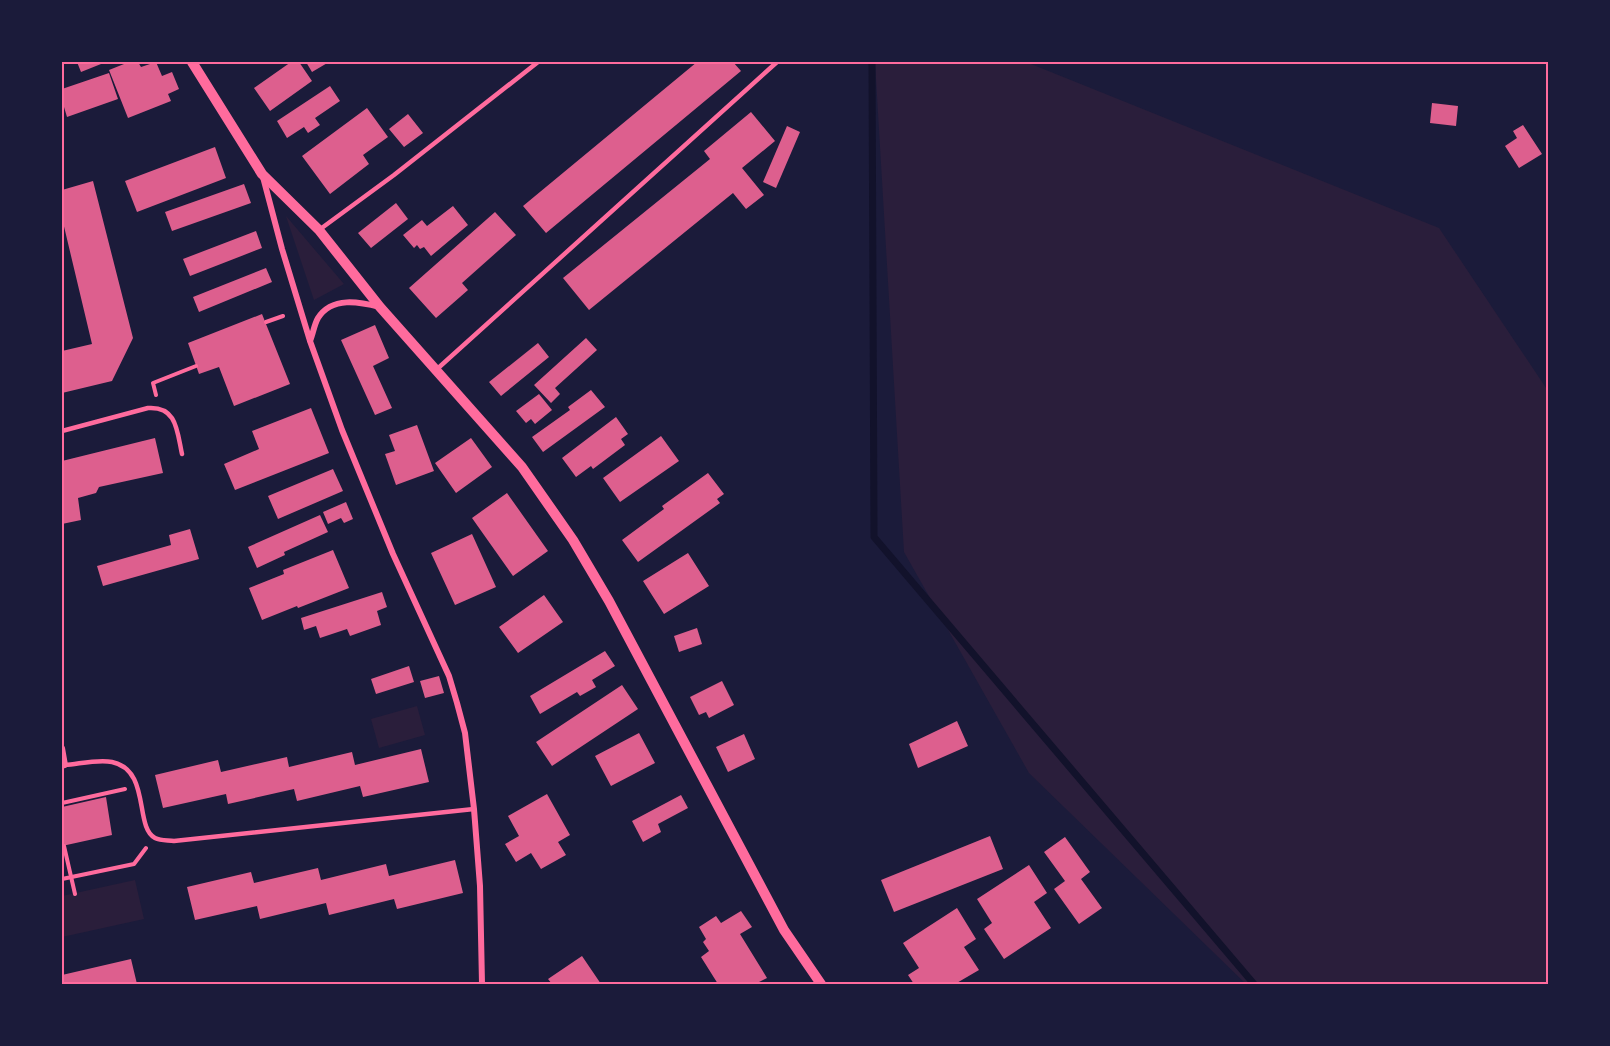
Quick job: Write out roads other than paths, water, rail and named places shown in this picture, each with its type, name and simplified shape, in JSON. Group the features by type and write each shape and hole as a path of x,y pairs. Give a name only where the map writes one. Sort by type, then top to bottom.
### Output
{"street":[{"path":"192,62 262,174 319,230 380,307 522,467 573,540 609,601 784,930 821,984"},
{"path":"262,174 310,341 342,430 389,544 449,676 465,733 480,886 482,984"},
{"path":"310,341 319,317 334,305 352,301 380,307"},
{"path":"62,748 63,765"}],"lane":[{"path":"319,230 394,175 538,62"},
{"path":"436,370 777,62"},
{"path":"62,431 159,407 168,412 176,423 182,454"},
{"path":"63,765 111,761 125,767 137,786 148,830 158,840 174,841 474,809"}],"waterway":[{"path":"872,62 874,537 1254,984"}]}
